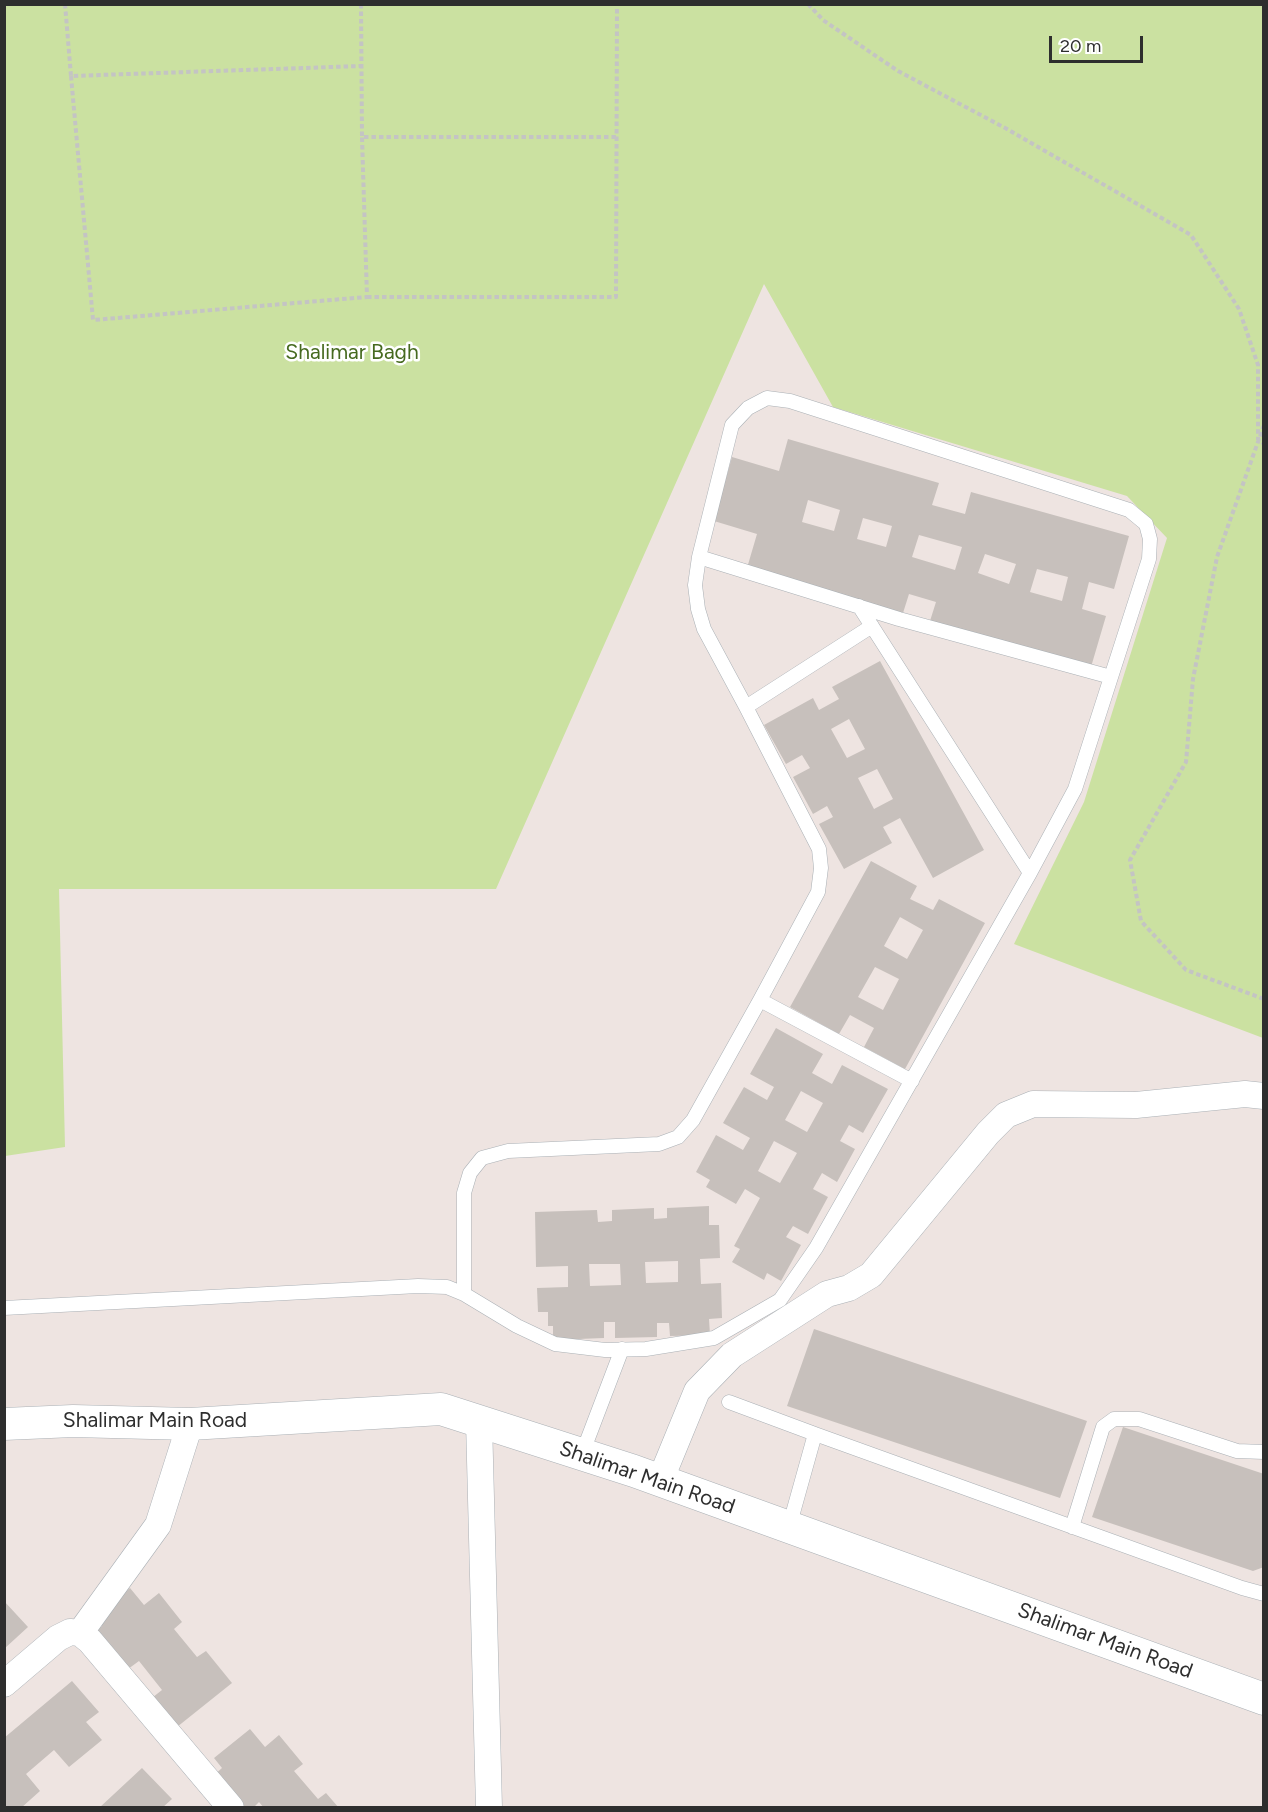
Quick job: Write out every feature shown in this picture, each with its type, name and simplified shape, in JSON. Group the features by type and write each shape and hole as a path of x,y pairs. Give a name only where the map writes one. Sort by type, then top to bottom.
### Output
{"street":[{"path":"660,1481 697,1390 732,1354 827,1294 849,1288 871,1275 988,1132 1006,1115 1033,1104 1136,1105 1245,1094 1263,1096"},
{"name":"Shalimar Main Road","path":"4,1424 73,1421 190,1425 441,1409 660,1481 1263,1699"},
{"path":"479,1421 489,1808"},
{"path":"80,1633 158,1525 190,1425"},
{"path":"4,1684 58,1638 70,1632 80,1633 90,1641 231,1808"}],"lane":[{"path":"4,1308 418,1286 447,1287 464,1294 517,1326 555,1344 605,1350 646,1349 714,1338 780,1300 816,1248 1030,873 1075,789 1149,559 1150,539 1146,524 1129,510 790,402 767,398 748,408 732,424 699,557 695,585 698,609 704,629 819,849 821,868 818,892 693,1120 678,1137 651,1145 508,1151 482,1158 470,1173 464,1193 464,1294"},
{"path":"699,557 859,606 1111,678"},
{"path":"859,606 1030,873"},
{"path":"746,706 872,626"},
{"path":"760,1000 912,1081"},
{"path":"582,1454 622,1349"},
{"path":"729,1402 1263,1594"},
{"path":"1072,1527 1103,1427 1114,1419 1140,1419 1237,1450 1263,1452"},
{"path":"789,1527 815,1434"}],"path":[{"path":"65,4 93,320 367,297 616,297 616,4"},
{"path":"361,4 367,297"},
{"path":"808,4 823,20 898,70 1007,129 1191,235 1239,309 1258,365 1263,444"},
{"path":"71,76 361,66"},
{"path":"362,137 616,137"},
{"path":"1263,424 1261,438 1217,557 1193,679 1186,762 1130,860 1141,921 1186,970 1263,999"}],"green space":[{"name":"Shalimar Bagh","path":"4,5 1263,5 1263,1038 1014,944 1084,802 1167,538 1127,496 833,407 764,284 496,889 59,889 65,1147 5,1156"}],"building":[{"path":"788,439 939,483 932,505 965,514 971,492 1129,536 1114,589 1089,582 1082,609 1106,616 1091,667 930,621 936,602 909,594 903,613 747,568 757,534 714,521 732,457 779,471","holes":["808,500 840,510 834,531 802,522","863,518 892,526 886,547 857,539","919,535 962,547 955,570 912,557","985,554 1016,564 1009,584 978,573","1037,569 1068,577 1062,601 1030,592"]},
{"path":"880,661 984,850 933,878 900,818 883,827 892,843 844,869 819,824 833,817 827,806 813,814 793,777 810,768 802,755 786,764 764,725 813,698 819,710 839,699 832,687","holes":["849,719 865,749 847,758 831,729","877,769 893,799 874,809 858,778"]},
{"path":"871,861 917,886 910,899 933,910 939,899 985,923 905,1069 864,1047 874,1028 850,1015 839,1034 790,1007","holes":["900,917 923,930 907,959 884,946","875,967 899,979 883,1010 858,997"]},
{"path":"776,1028 823,1054 812,1073 832,1084 842,1065 888,1089 863,1133 849,1125 840,1141 855,1149 837,1182 822,1173 813,1189 828,1197 808,1234 793,1226 786,1237 801,1245 781,1281 767,1273 764,1280 732,1262 740,1249 734,1246 760,1198 745,1189 736,1204 706,1187 710,1180 696,1172 716,1135 743,1150 750,1138 723,1123 744,1087 767,1100 774,1087 750,1074","holes":["801,1091 823,1103 807,1132 785,1120","774,1141 797,1153 780,1183 758,1171"]},
{"path":"709,1206 709,1225 719,1225 720,1258 700,1259 701,1284 721,1283 722,1318 709,1319 710,1335 670,1336 669,1323 657,1323 657,1337 615,1338 615,1322 604,1322 604,1338 553,1340 553,1326 548,1326 548,1312 538,1312 537,1288 568,1287 568,1266 536,1267 535,1212 597,1210 598,1222 612,1221 612,1210 654,1208 654,1219 667,1218 667,1208","holes":["678,1261 678,1282 646,1283 645,1262","589,1264 620,1264 621,1285 590,1286"]},
{"path":"814,1329 1087,1421 1060,1498 787,1406"},
{"path":"1123,1427 1264,1474 1264,1567 1253,1571 1092,1517"},
{"path":"130,1588 144,1605 159,1593 182,1622 174,1629 197,1657 206,1651 232,1683 172,1731 148,1701 162,1690 139,1661 124,1672 93,1634 102,1626 94,1617"},
{"path":"4,1601 28,1627 4,1649"},
{"path":"72,1681 99,1712 86,1722 102,1740 69,1767 54,1750 26,1774 40,1791 21,1808 4,1808 4,1738"},
{"path":"250,1729 265,1747 279,1735 303,1764 294,1771 318,1799 326,1793 339,1808 264,1808 259,1802 253,1808 239,1808 213,1776 222,1768 214,1758"},
{"path":"142,1768 172,1799 162,1808 99,1808"}]}
